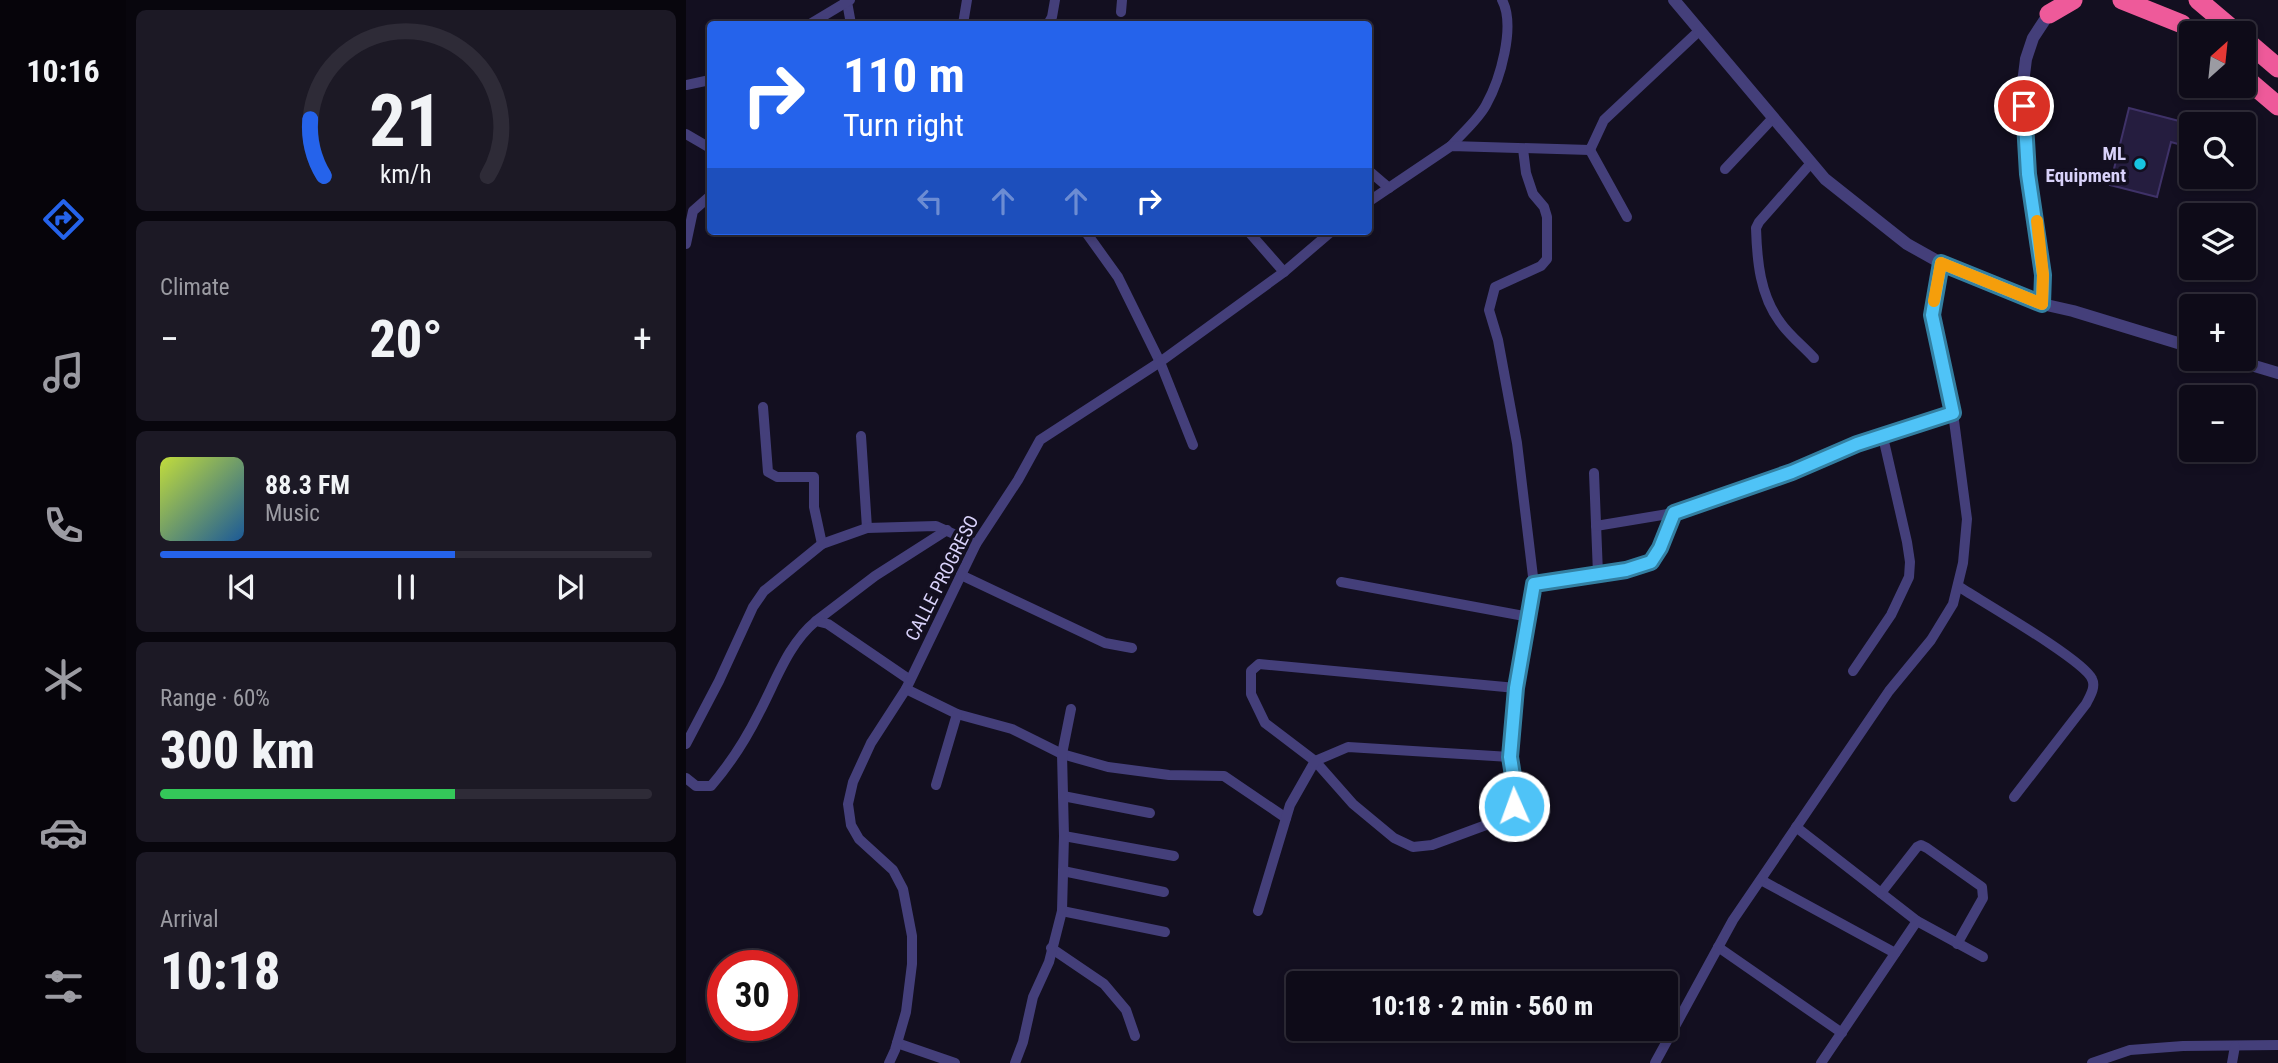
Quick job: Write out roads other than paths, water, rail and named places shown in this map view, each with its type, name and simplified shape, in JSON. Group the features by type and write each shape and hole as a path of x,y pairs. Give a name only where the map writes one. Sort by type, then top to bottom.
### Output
{"highway":[{"path":"2053,5 2073,0"},
{"path":"2122,0 2179,25"},
{"path":"2152,0 2179,22"},
{"path":"2198,0 2223,21"},
{"path":"2256,49 2278,68"},
{"path":"2256,87 2278,106"}],"street":[{"path":"963,21 967,0"},
{"path":"1050,21 1055,0"},
{"path":"1372,199 1451,146 1485,107 1498,79 1507,24 1502,0"},
{"path":"1674,0 1825,179 1907,244 1941,263 2042,304 2179,343"},
{"path":"815,21 849,1 851,21"},
{"path":"2042,304 2043,275 2028,174 2023,83 2026,59 2033,38 2053,5"},
{"path":"1590,150 1604,120 1700,30"},
{"path":"686,85 707,81"},
{"path":"1725,169 1773,118"},
{"path":"686,134 707,146"},
{"path":"1451,146 1590,150"},
{"path":"1516,688 1259,664 1251,671 1251,694 1265,723 1315,761 1353,804 1394,838 1413,847 1433,845 1505,818 1514,806 1516,794 1510,757 1516,688 1534,584 1517,443 1498,340 1489,310 1495,287 1541,266 1548,259 1547,217 1544,206 1533,194 1526,173 1523,149"},
{"path":"1590,150 1627,217"},
{"path":"1811,163 1756,228 1761,284 1767,300 1780,322 1814,358"},
{"path":"1372,173 1389,188"},
{"path":"686,244 693,211 707,199"},
{"path":"1088,235 1118,277 1160,362 1193,445"},
{"path":"1252,235 1284,272"},
{"name":"CALLE PROGRESO","path":"889,1063 906,1012 912,964 912,936 903,890 893,870 859,839 851,825 848,804 853,782 871,743 908,685 976,544 1018,480 1040,440 1160,362 1284,272 1327,235"},
{"path":"1655,1063 1733,920 1889,691 1931,640 1953,604 1963,563 1967,519 1953,413 1932,315 1941,263"},
{"path":"2256,366 2278,373"},
{"path":"763,407 768,472 777,478 814,477 814,507 822,544"},
{"path":"1596,526 1674,513 1792,472 1857,444 1953,413"},
{"path":"861,436 867,528"},
{"path":"1853,671 1891,615 1909,577 1907,542 1883,437"},
{"path":"1594,472 1598,574"},
{"path":"1534,584 1651,562 1660,548 1674,513"},
{"path":"686,744 753,607 764,591 822,544 867,528 936,526 976,544"},
{"path":"686,778 696,786 711,786 728,767 758,715 789,652 804,631 875,576 947,530"},
{"path":"961,575 1105,643 1132,648"},
{"path":"1340,582 1528,617"},
{"path":"1958,586 2062,652 2086,670 2094,681 2086,704 2014,797"},
{"path":"816,621 828,624 908,685 957,713 1012,729 1062,754 1108,767 1169,775 1224,776 1286,818"},
{"path":"1015,1063 1023,1042 1033,997 1049,962 1062,911 1062,754 1071,709"},
{"path":"936,785 957,713"},
{"path":"1258,911 1290,805 1315,761 1348,747 1510,757"},
{"path":"1063,796 1150,813"},
{"path":"1796,827 1917,921 1983,957"},
{"path":"1064,836 1174,856"},
{"path":"1881,893 1917,847 1921,845 1927,848 1982,887 1983,898 1957,944"},
{"path":"1063,871 1164,892"},
{"path":"1760,880 1895,953"},
{"path":"1062,911 1165,932"},
{"path":"1821,1063 1917,921"},
{"path":"1718,947 1842,1032"},
{"path":"1051,948 1104,985 1126,1010 1135,1036"},
{"path":"897,1043 956,1063"},
{"path":"2092,1063 2130,1049 2278,1045"},
{"path":"2232,1063 2235,1046"}],"place":[{"name":"ML Equipment","path":"2140,164"}]}
